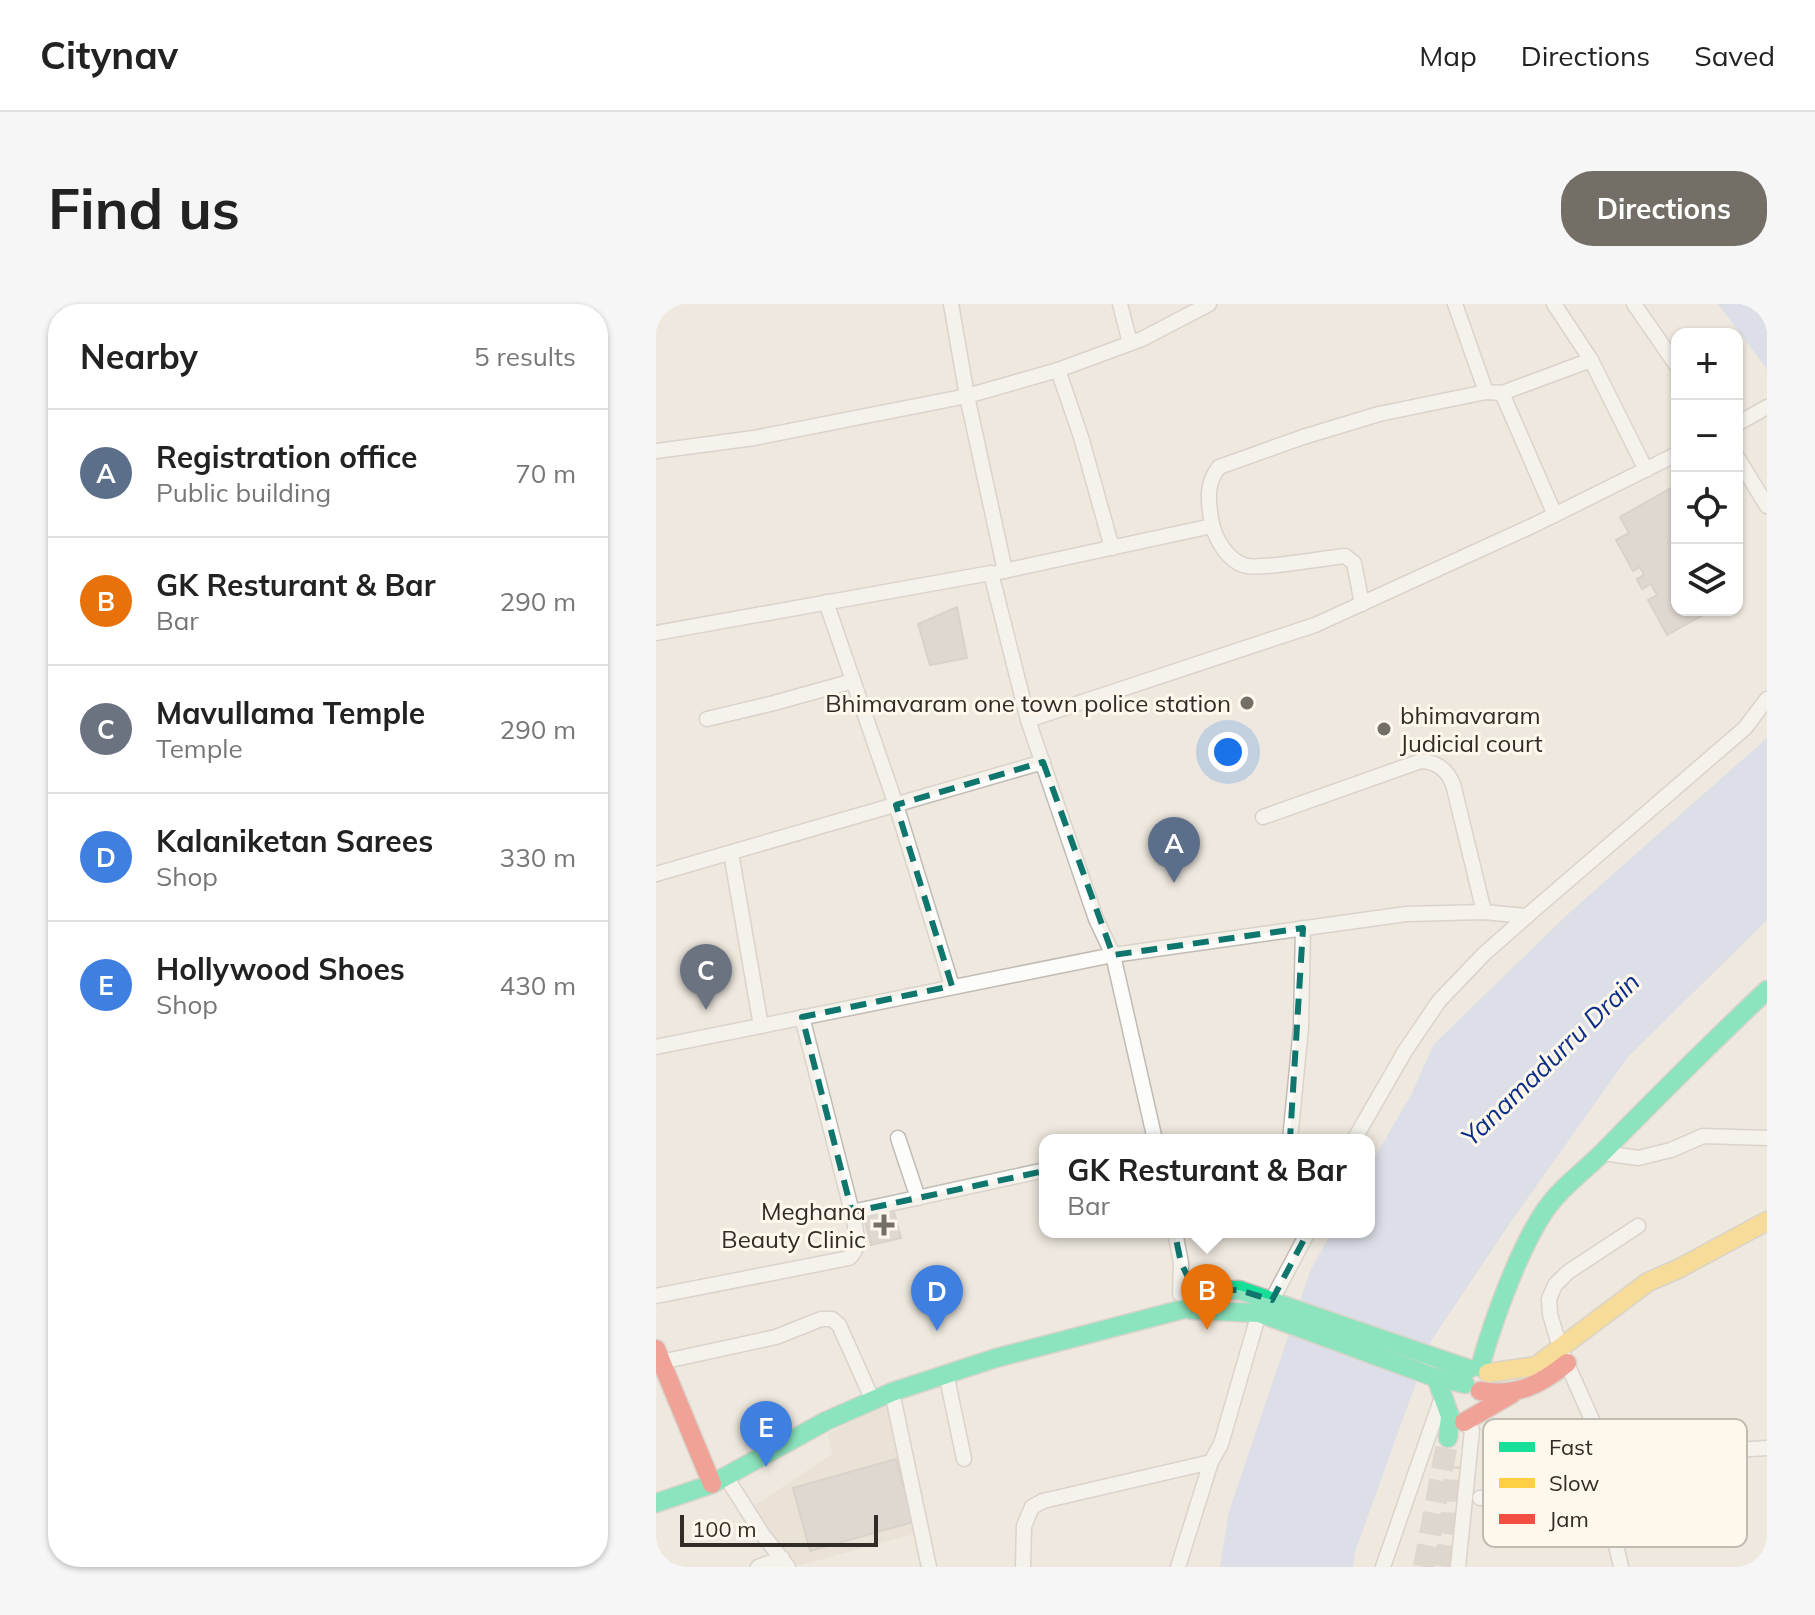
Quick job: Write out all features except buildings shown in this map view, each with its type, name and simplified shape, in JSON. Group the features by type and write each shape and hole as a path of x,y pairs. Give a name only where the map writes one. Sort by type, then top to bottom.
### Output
{"main road":[{"path":"1452,1441 1457,1419 1475,1380 1519,1261 1545,1210 1574,1176 1603,1153 1665,1087 1767,990"},
{"path":"1457,1419 1531,1388 1564,1355 1676,1276 1678,1269 1767,1221"},
{"path":"656,1503 715,1478 826,1421 892,1392 1192,1298 1239,1290 1271,1308 1437,1376 1475,1380 1536,1366 1564,1355"},
{"path":"1192,1298 1215,1311 1271,1308"},
{"path":"656,1492 715,1478 806,1421 890,1382 944,1363 1151,1312"},
{"path":"659,1355 715,1478"},
{"path":"1437,1376 1457,1419"},
{"path":"1475,1380 1499,1396 1512,1394"}],"street":[{"path":"951,304 998,572 1028,720 1096,919 1113,955 1154,1134"},
{"path":"1120,304 1130,343"},
{"path":"656,451 754,438 967,396 1058,370 1130,343 1209,304"},
{"path":"1455,304 1486,392"},
{"path":"1554,304 1591,360 1646,470"},
{"path":"1634,304 1671,357"},
{"path":"1362,604 1354,563 1345,556 1248,566 1232,560 1212,526 1207,494 1212,476 1219,467 1379,414 1486,392 1502,393 1591,360"},
{"path":"1058,370 1081,437 1112,548"},
{"path":"1502,393 1555,515"},
{"path":"1744,420 1767,407"},
{"path":"1028,720 1315,625 1555,515 1671,457"},
{"path":"1743,467 1767,506"},
{"path":"656,633 998,572 1212,526"},
{"path":"826,602 896,805 952,986"},
{"path":"707,719 853,681"},
{"path":"1357,1134 1405,1051 1439,1001 1484,954 1745,728 1767,699"},
{"path":"1263,817 1421,761 1432,762 1449,774 1453,784 1484,912"},
{"path":"656,874 1043,762"},
{"path":"731,853 761,1026"},
{"path":"656,1047 1113,955 1406,914 1484,912 1527,916"},
{"path":"1291,1134 1301,1027 1303,928"},
{"path":"656,1296 849,1258 855,1252 858,1245 852,1212 802,1017"},
{"path":"1603,1153 1638,1158 1671,1150 1703,1136 1767,1138"},
{"path":"898,1138 918,1198"},
{"path":"852,1212 1039,1171"},
{"path":"1592,1419 1564,1355 1550,1314 1549,1299 1555,1285 1568,1272 1638,1226"},
{"path":"1176,1238 1192,1298"},
{"path":"1178,1567 1211,1462 1221,1444 1271,1308 1305,1238"},
{"path":"659,1355 776,1337 821,1319 832,1319 839,1325 869,1392"},
{"path":"946,1373 964,1459"},
{"path":"1383,1567 1437,1376"},
{"path":"892,1392 929,1567"},
{"path":"1457,1419 1472,1430 1458,1567"},
{"path":"1747,1449 1767,1448"},
{"path":"1023,1567 1024,1526 1032,1507 1043,1501 1211,1462"},
{"path":"715,1478 785,1563 758,1567"},
{"path":"1616,1547 1621,1567"}],"highlighted area":[{"path":"1043,762 1113,955 1303,928 1285,1220 1309,1230 1272,1300 1239,1290 1195,1291 1181,1263 1157,1147 852,1212 802,1017 952,986 896,805"}],"shaded area":[{"path":"889,1400 917,1533 797,1566 752,1507 832,1454 828,1434"}],"water":[{"path":"1718,304 1767,304 1767,369 1743,337 1743,328 1736,328"},
{"name":"Yanamadurru Drain","path":"1767,738 1767,920 1628,1057 1431,1341 1355,1552 1353,1567 1220,1567 1229,1511 1311,1269 1329,1238 1375,1238 1375,1157 1411,1095 1434,1044 1568,914"}],"tunnel":[{"path":"1424,1567 1448,1438"},
{"path":"1444,1567 1451,1527 1455,1466"}],"traffic: fast":[{"path":"1480,1367 1508,1285 1546,1209 1767,990"},
{"path":"1197,1292 1239,1290 1469,1369"},
{"path":"656,1503 712,1484 826,1421 892,1392 996,1358 1184,1309"},
{"path":"1191,1310 1259,1313 1431,1376 1465,1384"},
{"path":"1436,1378 1450,1416 1448,1438"}],"traffic: slow":[{"path":"1488,1373 1536,1366 1648,1282 1767,1221"}],"traffic: jam":[{"path":"656,1349 712,1484"},
{"path":"1480,1391 1505,1392 1527,1388 1567,1363"},
{"path":"1464,1422 1512,1394"}],"place":[{"name":"Bhimavaram one town police station","path":"1247,703"},
{"name":"bhimavaram Judicial court","path":"1384,729"},
{"name":"Registration office","path":"1174,883"},
{"name":"Mavullama Temple","path":"706,1010"},
{"name":"Meghana Beauty Clinic","path":"884,1225"},
{"name":"GK Resturant & Bar","path":"1207,1330"},
{"name":"Kalaniketan Sarees","path":"937,1331"},
{"name":"Hollywood Shoes","path":"766,1467"}]}
